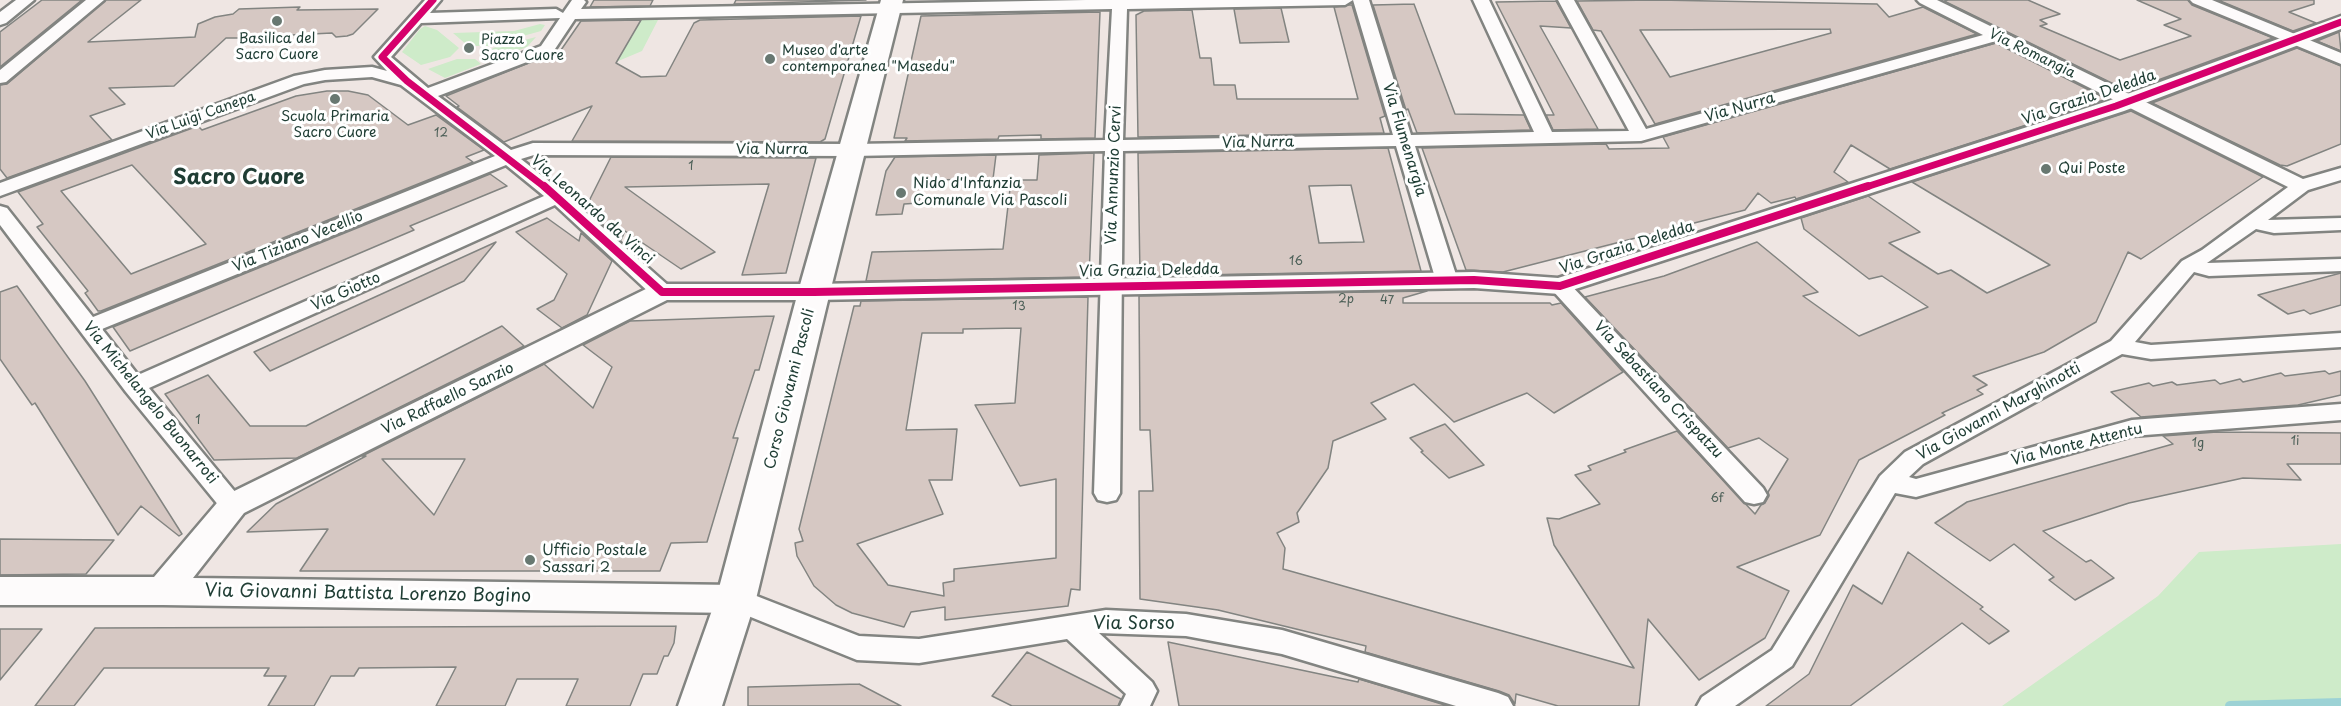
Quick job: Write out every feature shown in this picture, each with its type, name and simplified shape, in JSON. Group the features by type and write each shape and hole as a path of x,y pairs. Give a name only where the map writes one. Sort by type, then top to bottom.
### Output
{"main road":[{"name":"Corso Giovanni Pascoli","path":"700,706 736,599 891,3"}],"street":[{"path":"0,20 26,0"},
{"path":"0,78 96,0"},
{"path":"417,18 433,0"},
{"path":"417,18 569,10 891,3 1345,0"},
{"name":"Via Flumenargia","path":"1361,0 1447,281"},
{"path":"1481,0 1546,138"},
{"path":"1566,0 1641,136"},
{"name":"Via Romangia","path":"1924,0 2301,186"},
{"path":"2198,0 2341,59"},
{"name":"Via Annunzio Cervi","path":"1107,493 1114,146 1120,2"},
{"path":"425,95 547,49 569,10"},
{"name":"Via Leonardo da Vinci","path":"417,18 382,57 407,81 557,197 662,292"},
{"name":"Via Grazia Deledda","path":"814,292 1474,280 1560,286 2128,102 2341,22"},
{"name":"Via Nurra","path":"508,157 532,149 853,150 1641,136 1996,36"},
{"name":"Via Luigi Canepa","path":"0,190 300,80 324,75 372,72 407,81"},
{"name":"Via Tiziano Vecellio","path":"88,327 508,157"},
{"name":"Via Giovanni Marghinotti","path":"1712,706 1782,658 1889,482 1914,458 2119,346 2189,265 2209,254 2301,186 2341,174"},
{"name":"Via Giotto","path":"134,386 557,197"},
{"name":"Via Michelangelo Buonarroti","path":"0,212 134,386 233,506"},
{"path":"2252,222 2274,227 2341,224"},
{"path":"2189,265 2209,270 2341,265"},
{"name":"Via Sebastiano Crispatzu","path":"1560,286 1754,495"},
{"path":"662,292 814,292"},
{"name":"Via Raffaello Sanzio","path":"233,506 662,292"},
{"path":"2119,346 2151,352 2341,340"},
{"name":"Via Monte Attentu","path":"1889,482 1916,488 2132,428 2341,412"},
{"path":"164,591 233,506"},
{"name":"Via Giovanni Battista Lorenzo Bogino","path":"0,591 736,599"},
{"name":"Via Sorso","path":"736,599 857,648 919,651 1106,621 1186,625 1282,642 1498,706"},
{"path":"1072,626 1142,691 1135,706"}],"green space":[{"path":"641,20 658,20 642,51 533,97 565,118 542,126 503,98 495,100 492,97 591,57 596,54 608,34 617,34 616,37 632,37"},
{"path":"540,24 545,25 541,31 487,46 468,46 453,33 514,31"},
{"path":"425,26 437,30 459,48 450,57 421,65 402,52"},
{"path":"536,37 527,47 489,61 484,58 493,48"},
{"path":"457,59 475,59 481,64 445,78 428,69"},
{"path":"2341,544 2341,706 2002,706 2158,596 2199,552"}],"building":[{"path":"42,0 82,0 0,67 0,32"},
{"path":"106,0 141,0 88,42 195,37 198,24 215,17 233,14 239,9 300,7 297,10 378,9 353,34 347,36 336,37 332,33 268,38 226,38 174,86 109,88 125,104 90,116 112,140 7,178 0,169 0,85 7,84"},
{"path":"594,0 653,0 650,6 590,7"},
{"path":"736,0 866,0 734,4"},
{"path":"2028,0 2060,14 2040,20 2047,24 2040,26 2120,60 2191,36 2164,25 2181,19 2137,0 2188,0 2192,5 2273,38 2128,91 1944,1"},
{"path":"2218,0 2314,0 2314,4 2289,12 2316,23 2293,31"},
{"path":"1556,1 1571,28 1540,26 1598,129 1553,130 1546,115 1554,115 1496,2"},
{"path":"1577,1 1877,4 1889,17 1923,7 1977,34 1655,124 1601,31 1593,30","holes":["1830,29 1831,33 1670,77 1640,30"]},
{"path":"1414,4 1455,114 1524,115 1531,130 1417,133 1408,109 1406,110 1373,5"},
{"path":"1352,5 1385,116 1380,118 1384,133 1138,137 1136,15 1144,11 1192,10 1200,58 1211,58 1214,85 1235,85 1237,99 1358,99 1334,7"},
{"path":"1281,8 1289,42 1240,43 1234,9"},
{"path":"1100,12 1095,138 1041,139 1041,135 999,136 998,139 905,141 907,138 894,138 921,16"},
{"path":"861,16 825,139 820,142 572,141 592,106 504,142 446,96 561,50 581,21 641,20 616,63 641,77 666,76 694,23 700,20"},
{"path":"2339,32 2341,51 2317,41"},
{"path":"1996,43 2107,99 1890,169 1851,145 1834,172 1848,182 1796,199 1795,197 1771,203 1758,193 1745,210 1503,272 1466,270 1422,148 1606,144 1609,149 1669,148 1663,137"},
{"path":"2297,48 2341,66 2341,144 2287,166 2280,165 2152,103"},
{"path":"327,91 348,91 368,95 408,125 436,115 484,150 466,157 473,162 101,311 98,311 85,293 88,291 37,227 43,224 18,192 198,126 202,130 296,96","holes":["132,165 206,244 131,274 61,191"]},
{"path":"2131,111 2263,177 2141,259 2128,252 2096,322 2044,352 1973,376 1987,385 1977,390 1983,394 1942,413 1945,415 1859,460 1820,535 1737,567 1789,591 1765,638 1699,680 1648,619 1639,706 1558,706 1516,694 1515,704 1509,695 1499,691 1365,652 1366,646 1218,610 1140,599 1139,491 1153,491 1150,430 1140,430 1139,296 1427,291 1403,298 1403,303 1550,303 1552,305 1561,303 1623,372 1554,413 1527,393 1454,422 1414,384 1371,403 1386,419 1333,441 1328,468 1297,513 1299,522 1277,533 1285,548 1283,569 1634,668 1554,545 1547,518 1559,519 1600,504 1575,475 1591,470 1588,466 1626,452 1624,450 1677,431 1755,514 1765,503 1769,496 1768,492 1788,459 1759,438 1728,448 1585,297 1664,276 1757,242 1818,292 1803,296 1859,336 1928,307 1882,276 1869,279 1804,229 1801,218 1868,196 1920,232 1889,243 1938,274 1951,270 1987,293 2050,265 1912,182"},
{"path":"1388,148 1421,271 1140,276 1138,153","holes":["1351,185 1364,242 1319,243 1309,186"]},
{"path":"1094,153 1089,277 866,281 872,252 1003,249 1011,180 1037,180 1039,155"},
{"name":"Nido d'Infanzia Comunale Via Pascoli","path":"996,155 993,179 930,180 929,183 922,183 919,203 904,204 902,214 876,215 886,171 895,157"},
{"path":"611,157 816,158 786,273 742,275 769,184 625,187 715,252 681,269 625,231 621,240 587,211 590,199"},
{"path":"490,174 507,186 410,226 414,230 130,351 113,327"},
{"path":"547,218 579,241 581,233 612,261 587,315 562,328 537,309 554,300 567,274 516,232"},
{"path":"496,242 464,281 270,371 254,352"},
{"path":"2341,273 2341,305 2310,314 2304,310 2288,314 2258,295"},
{"path":"17,286 85,381 182,534 179,536 141,506 118,535 35,403 32,405 0,359 0,292"},
{"path":"1088,297 1080,590 1071,589 1068,606 945,620 945,607 911,612 904,627 852,613 836,605 814,586 797,556 795,543 803,541 799,529 854,306 860,306 861,301","holes":["1021,328 1015,403 975,405 1020,486 1056,479 1056,558 954,569 954,581 943,583 944,596 888,585 857,544 943,514 929,480 952,480 957,429 906,430 922,333 963,333 963,329"]},
{"path":"774,316 759,370 755,370 733,438 738,438 707,542 671,543 660,571 300,571 328,529 247,532 276,504 366,456 362,456 544,364 593,408 612,367 583,345 630,321","holes":["382,459 465,459 434,515"]},
{"path":"502,326 524,346 297,458 214,460 165,394 208,375 250,426 306,426"},
{"path":"2325,371 2329,374 2341,371 2341,395 2298,405 2141,417 2111,392 2149,383 2153,386 2172,382 2177,385 2215,380 2220,384 2240,379 2243,382 2281,373 2285,376"},
{"path":"1445,424 1484,465 1449,478 1421,452 1423,451 1410,438"},
{"path":"2217,432 2341,433 2341,464 2287,464 2301,480 2243,478 2129,503 2043,531 2086,562 2091,560 2114,578 2075,600 2049,580 2054,577 2014,544 1990,561 1935,523 1967,502 2173,444 2163,436"},
{"path":"0,539 114,540 86,574 0,575"},
{"path":"1908,552 1983,607 1980,609 2009,631 1989,644 1962,623 1850,706 1766,706 1809,674 1853,585 1882,604"},
{"path":"676,626 674,643 668,656 664,656 657,674 643,674 630,706 566,706 578,679 517,679 505,706 436,706 456,667 359,668 354,676 331,676 314,706 268,706 286,676 264,676 269,668 104,668 74,706 35,706 95,628"},
{"path":"0,629 42,629 0,680"},
{"path":"1168,642 1358,682 1359,679 1448,706 1179,706"},
{"path":"1027,652 1121,699 1118,706 1012,706 992,696"},
{"path":"859,684 901,706 748,706 748,687"}],"waterway":[{"path":"2230,706 2341,703"}],"cycle path":[{"path":"433,0 382,57 407,81 498,149 557,197 662,292 814,292 1474,280 1560,286 2116,106 2341,22"}],"place":[{"name":"Basilica del Sacro Cuore","path":"277,21"},
{"name":"Piazza Sacro Cuore","path":"469,48"},
{"name":"Museo d'arte contemporanea \"Masedu\"","path":"770,59"},
{"name":"Scuola Primaria Sacro Cuore","path":"335,99"},
{"name":"Qui Poste","path":"2046,169"},
{"name":"Nido d'Infanzia Comunale Via Pascoli","path":"901,193"},
{"name":"Ufficio Postale Sassari 2","path":"530,560"}],"district":[{"name":"Sacro Cuore","path":"239,178"}]}
